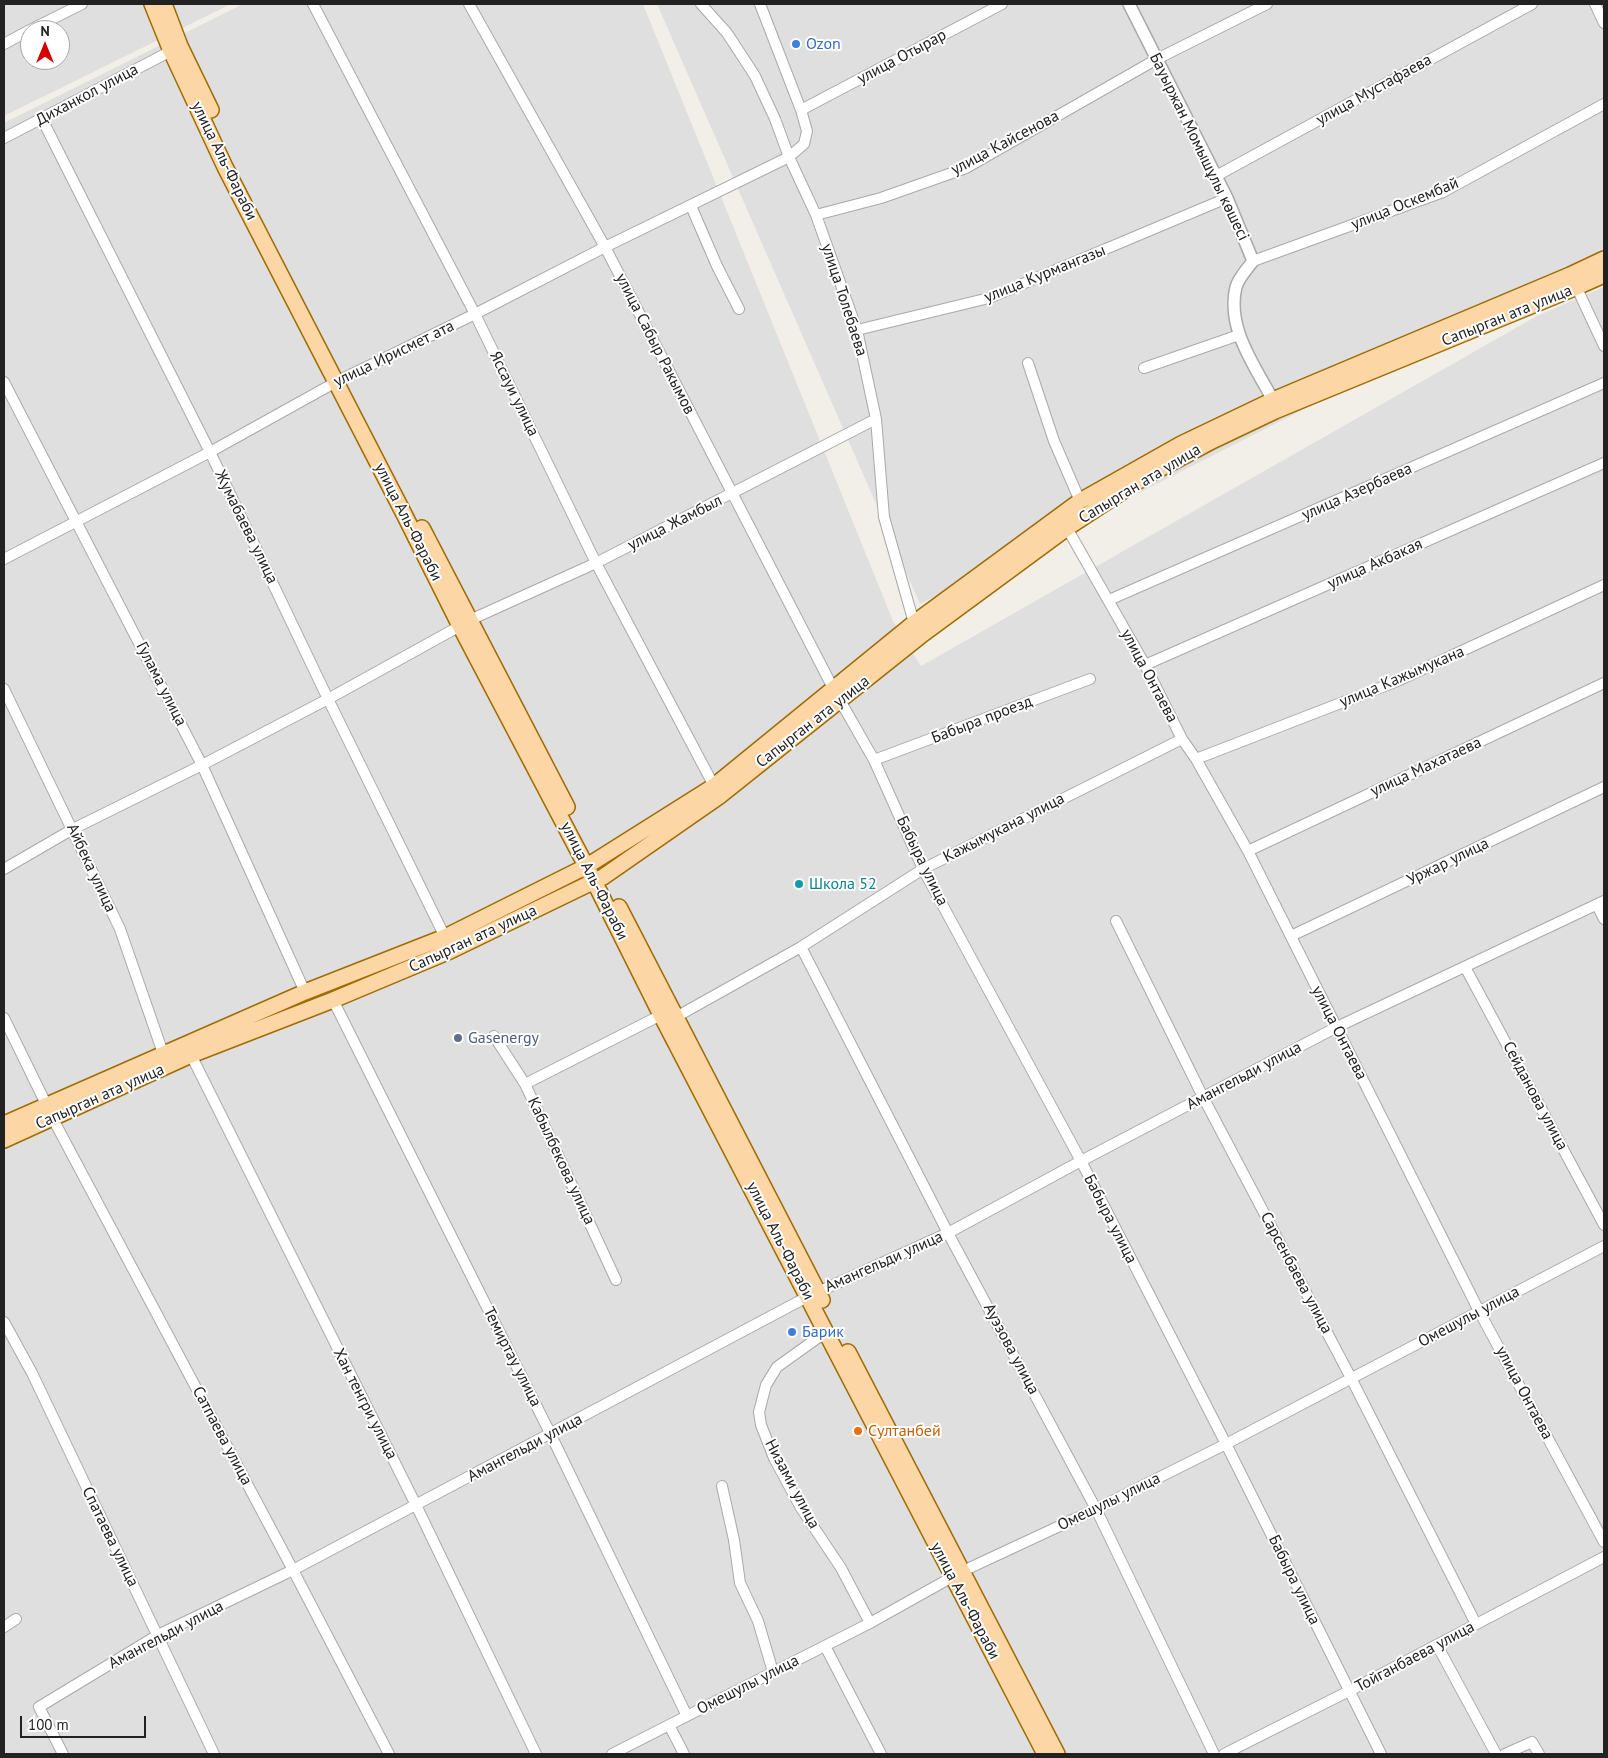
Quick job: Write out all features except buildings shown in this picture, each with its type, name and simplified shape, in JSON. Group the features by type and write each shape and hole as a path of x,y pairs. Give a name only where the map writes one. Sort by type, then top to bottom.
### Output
{"main road":[{"name":"улица Аль-Фараби","path":"152,4 171,51 226,167 340,380 670,1014 958,1574 1045,1754"},
{"name":"улица Аль-Фараби","path":"164,4 180,46 340,380"},
{"name":"Сапырган ата улица","path":"4,1140 50,1112 163,1053 305,992 445,938 591,864 714,786 836,695 1068,528 1143,478 1212,441 1275,411 1574,281 1604,259"},
{"name":"Сапырган ата улица","path":"4,1124 50,1112 332,1000 450,951 599,879 721,795 836,695 914,623 1080,501 1181,444 1273,400 1574,281 1604,275"},
{"name":"улица Аль-Фараби","path":"813,1294 826,1332 1057,1754"}],"street":[{"path":"50,20 82,4"},
{"name":"Яссауи улица","path":"313,4 476,314 596,563 714,786"},
{"name":"улица Сабыр Ракымов","path":"469,4 605,246 836,695"},
{"name":"улица Толебаева","path":"701,4 727,33 754,76 775,119 789,157 816,215 857,330 876,419 884,517 914,623"},
{"path":"760,4 801,110 807,132 804,144 789,157"},
{"name":"улица Отырар","path":"801,110 1002,4"},
{"name":"Бауыржан Момышұлы көшесі","path":"1129,4 1227,198 1253,261 1236,286 1234,308 1239,335 1273,400"},
{"name":"улица Кайсенова","path":"816,215 881,198 966,168 1157,59 1267,4"},
{"name":"улица Мустафаева","path":"1216,176 1532,4"},
{"path":"1595,4 1604,23"},
{"path":"4,44 20,35"},
{"name":"Диханкол улица","path":"4,138 171,51"},
{"name":"улица Оскембай","path":"1253,261 1443,192 1604,104"},
{"name":"Жумабаева улица","path":"42,119 210,452 445,938"},
{"name":"улица Ирисмет ата","path":"4,559 210,452 340,380 476,314 605,246 789,157"},
{"name":"улица Курмангазы","path":"857,330 989,298 1227,198"},
{"path":"691,206 717,266 739,309"},
{"path":"1574,281 1604,346"},
{"path":"1144,368 1239,335"},
{"path":"1028,363 1054,441 1080,501"},
{"name":"Гулама улица","path":"4,382 202,765 305,992"},
{"name":"улица Азербаева","path":"1109,600 1604,383"},
{"name":"улица Жамбыл","path":"4,869 73,829 202,765 328,699 465,623 596,563 876,419"},
{"name":"улица Акбакая","path":"1145,665 1604,463"},
{"name":"улица Онтаева","path":"1068,528 1145,665 1182,739 1196,759 1248,851 1479,1311 1604,1542"},
{"name":"улица Кажымукана","path":"1196,759 1395,682 1604,585"},
{"name":"Бабыра проезд","path":"874,760 1090,679"},
{"name":"улица Махатаева","path":"1248,851 1604,683"},
{"name":"Айбека улица","path":"4,689 120,929 163,1053"},
{"name":"Бабыра улица","path":"836,695 874,760 923,869 1080,1161 1226,1444 1381,1754"},
{"name":"Кажымукана улица","path":"670,1014 801,947 923,869 1182,739"},
{"name":"Уржар улица","path":"1291,936 1604,787"},
{"path":"1601,903 1604,919"},
{"name":"Амангельди улица","path":"63,1754 39,1707 158,1636 294,1570 813,1294 948,1233 1080,1161 1337,1028 1601,903"},
{"name":"Сарсенбаева улица","path":"1116,922 1203,1097 1351,1378 1476,1624"},
{"name":"Ауэзова улица","path":"801,947 948,1233 1096,1509 1214,1754"},
{"name":"Сейданова улица","path":"1465,967 1604,1225"},
{"name":"Темиртау улица","path":"332,1000 551,1435 688,1716"},
{"name":"Кабылбекова улица","path":"616,1280 525,1084 670,1014"},
{"name":"Сатпаева улица","path":"4,1018 50,1112 294,1570 389,1754"},
{"path":"494,1036 525,1084"},
{"name":"Хан тенгри улица","path":"191,1056 416,1506 536,1754"},
{"name":"Омешулы улица","path":"612,1754 870,1623 958,1574 1096,1509 1226,1444 1604,1246"},
{"name":"Спатаева улица","path":"4,1322 32,1373 214,1754"},
{"name":"Низами улица","path":"826,1332 777,1367 766,1385 759,1412 761,1425 774,1458 801,1508 840,1568 870,1623"},
{"path":"722,1486 734,1540 740,1583 758,1622 773,1672"},
{"name":"Тойганбаева улица","path":"1224,1754 1438,1645 1604,1557"},
{"path":"4,1627 16,1619"},
{"path":"1438,1645 1496,1754"},
{"path":"825,1646 881,1754"},
{"path":"669,1725 684,1754"},
{"path":"1505,1754 1532,1742 1539,1754"}],"shaded area":[{"path":"4,4 231,4 4,116"},
{"path":"243,4 643,4 893,621 921,666 1537,316 1604,287 1604,1754 4,1754 4,123"},
{"path":"657,4 1604,4 1604,257 920,604"}],"place":[{"name":"Ozon","path":"796,44"},
{"name":"Школа 52","path":"799,884"},
{"name":"Gasenergy","path":"458,1038"},
{"name":"Барик","path":"792,1332"},
{"name":"Султанбей","path":"858,1431"}]}
